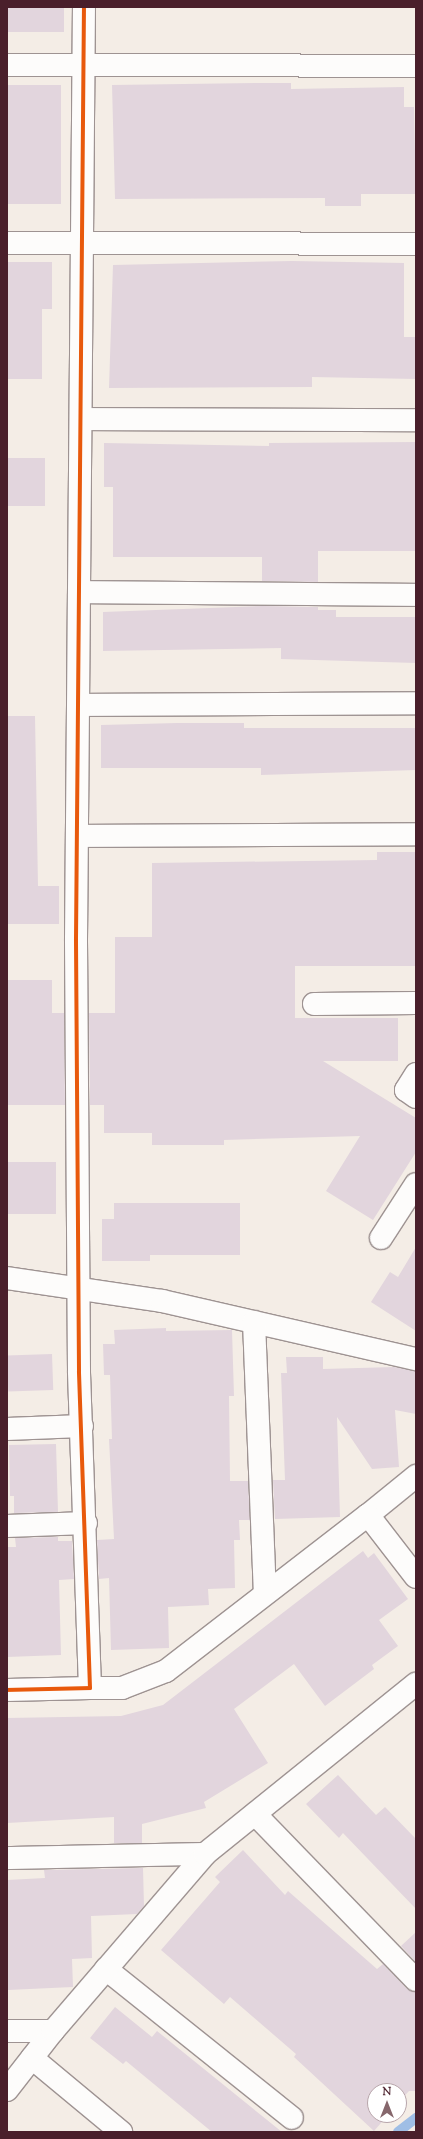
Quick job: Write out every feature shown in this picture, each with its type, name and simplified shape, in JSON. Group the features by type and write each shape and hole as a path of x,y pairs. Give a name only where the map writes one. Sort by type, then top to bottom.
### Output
{"street":[{"path":"84,7 79,592 78,1290 90,1688"},
{"path":"7,65 416,66"},
{"path":"7,243 416,244"},
{"path":"81,419 416,420"},
{"path":"79,592 416,595"},
{"path":"79,705 416,703"},
{"path":"79,836 416,834"},
{"path":"314,1004 416,1003"},
{"path":"416,1074 406,1090 416,1097"},
{"path":"381,1238 416,1184"},
{"path":"7,1278 78,1290 162,1300 416,1359"},
{"path":"254,1322 265,1592"},
{"path":"7,1429 82,1426"},
{"path":"7,1690 122,1688 166,1671 265,1592 368,1515 416,1476"},
{"path":"368,1515 416,1577"},
{"path":"7,1526 86,1523"},
{"path":"7,2090 53,2031 205,1854 416,1684"},
{"path":"254,1814 416,1980"},
{"path":"7,1858 205,1854"},
{"path":"106,1969 292,2118"},
{"path":"7,2031 53,2031"},
{"path":"32,2058 121,2132"}],"building":[{"path":"7,7 64,7 64,32 7,32"},
{"path":"291,83 291,89 404,87 404,107 414,107 416,194 361,194 361,206 325,206 325,198 115,199 112,85"},
{"path":"7,85 61,85 61,204 7,204"},
{"path":"292,261 404,263 404,337 416,337 416,379 312,377 312,387 109,388 113,265"},
{"path":"7,262 52,262 52,309 42,309 42,379 7,379"},
{"path":"416,442 416,551 318,551 318,582 262,581 262,557 113,557 113,487 104,487 104,443 269,446 269,443"},
{"path":"7,458 45,458 45,506 7,506"},
{"path":"262,606 318,607 318,610 336,610 336,617 416,617 416,663 281,659 281,648 103,651 103,612"},
{"path":"7,716 35,716 38,886 59,886 59,924 8,924"},
{"path":"244,723 244,728 416,728 416,770 261,775 261,768 101,768 101,725"},
{"path":"377,852 416,852 416,966 295,966 295,1018 398,1018 398,1061 323,1061 416,1118 416,1152 373,1220 326,1191 360,1136 224,1140 224,1145 152,1145 152,1133 104,1133 104,1105 90,1105 89,1013 115,1013 115,937 152,937 152,863 377,860"},
{"path":"7,980 52,980 52,1013 64,1013 65,1105 7,1105"},
{"path":"7,1162 56,1162 56,1214 7,1214"},
{"path":"114,1203 240,1203 240,1255 150,1255 150,1261 102,1261 102,1219 114,1219"},
{"path":"416,1247 416,1331 371,1302 390,1272 398,1277"},
{"path":"166,1328 166,1331 232,1330 234,1396 229,1396 230,1481 248,1481 250,1520 239,1520 240,1540 234,1540 235,1588 208,1589 209,1605 168,1607 169,1648 111,1650 109,1578 99,1579 97,1540 114,1539 109,1439 112,1439 110,1375 104,1375 103,1344 115,1344 114,1330"},
{"path":"52,1354 53,1390 8,1392 7,1356"},
{"path":"286,1357 323,1357 323,1369 394,1367 416,1371 416,1414 395,1410 399,1467 372,1469 337,1417 340,1517 275,1519 273,1480 285,1480 281,1373 287,1373"},
{"path":"56,1444 58,1512 14,1513 14,1496 10,1496 9,1445"},
{"path":"58,1537 58,1541 72,1541 74,1579 59,1580 61,1655 7,1657 7,1547 16,1547 15,1538"},
{"path":"363,1551 368,1558 374,1553 408,1599 379,1620 398,1646 372,1665 374,1669 325,1706 294,1664 234,1709 268,1763 204,1802 206,1808 142,1824 142,1843 114,1843 114,1817 7,1823 7,1718 121,1716 163,1705"},
{"path":"338,1775 376,1815 385,1807 416,1839 416,1909 343,1833 339,1838 306,1804"},
{"path":"243,1850 285,1895 288,1891 377,1969 383,1964 407,1989 416,1992 416,2091 409,2091 407,2093 407,2083 367,2083 367,2123 381,2123 374,2131 294,2057 296,2054 230,1997 224,2004 161,1950 220,1882 215,1877"},
{"path":"143,1868 144,1906 137,1914 91,1916 92,1958 72,1959 73,1987 8,1990 7,1880 45,1878 44,1870"},
{"path":"416,1932 416,1962 401,1946"},
{"path":"115,2007 152,2037 157,2031 282,2132 212,2132 126,2061 123,2064 90,2038"}],"waterway":[{"path":"398,2132 416,2118"}],"cycle path":[{"path":"7,1690 90,1688 79,1371 76,939 84,7"}]}
